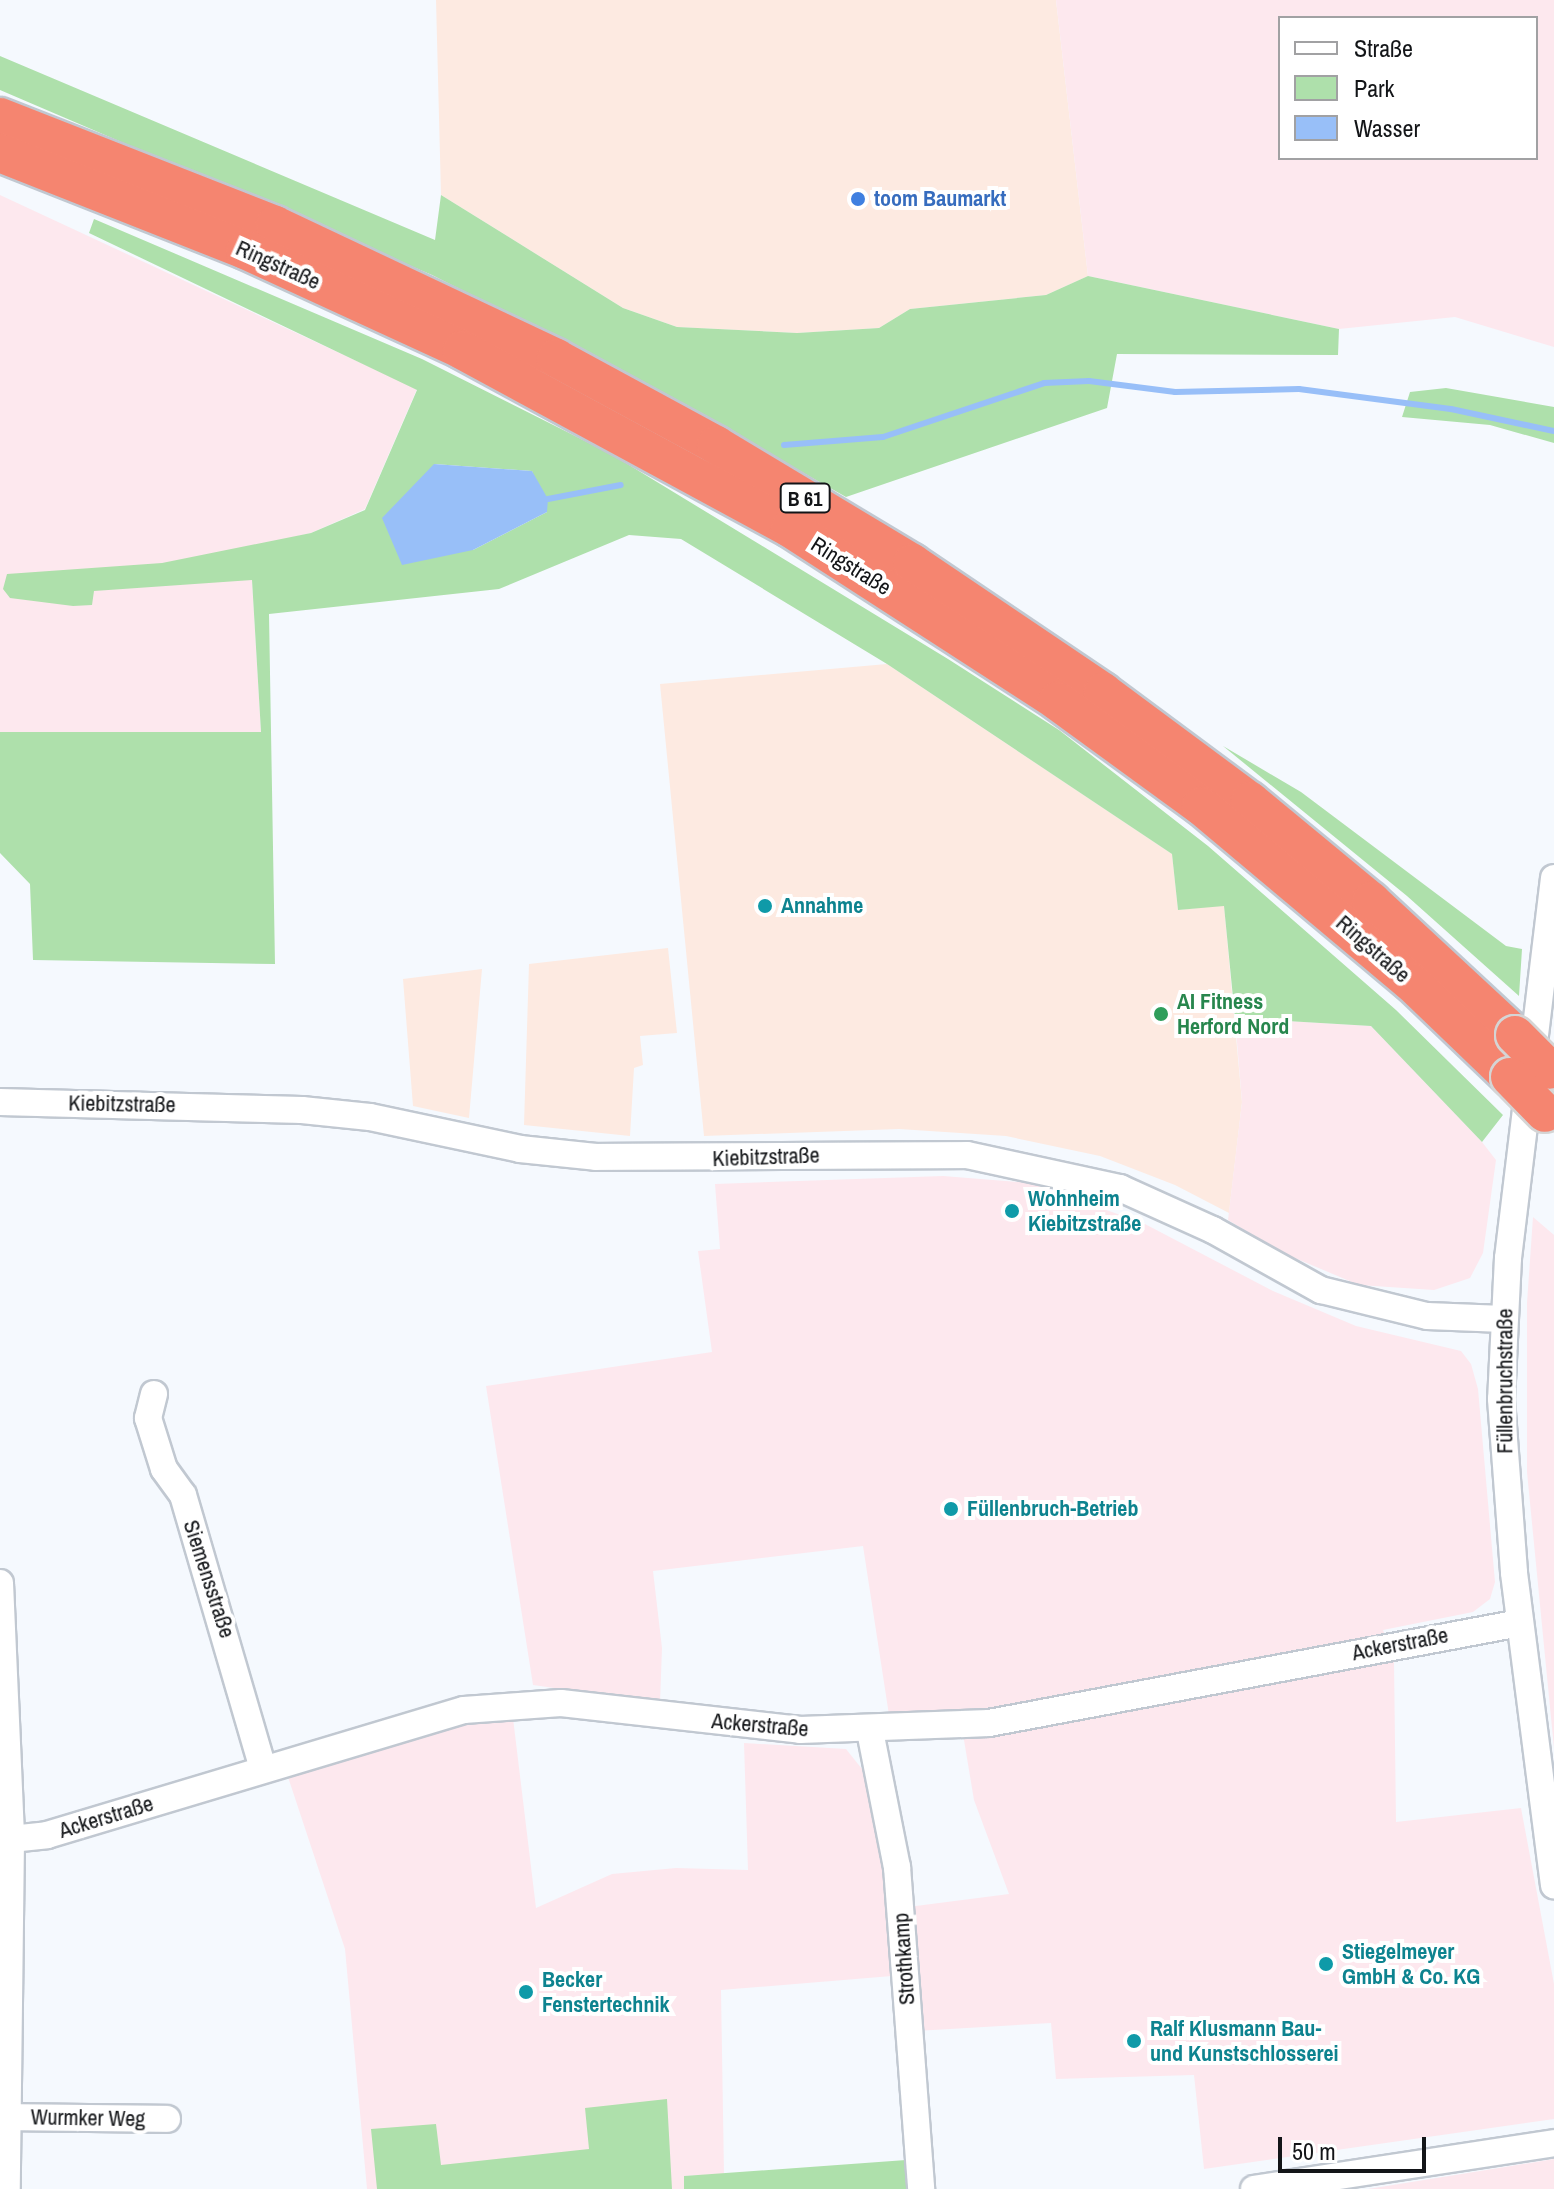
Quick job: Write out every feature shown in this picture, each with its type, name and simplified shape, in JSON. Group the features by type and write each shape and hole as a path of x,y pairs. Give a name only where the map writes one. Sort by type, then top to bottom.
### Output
{"highway":[{"name":"Ringstraße","path":"0,117 275,225 556,358 716,445 899,555 1103,692 1250,801 1395,922 1552,1072"},
{"name":"Ringstraße","path":"0,153 245,250 448,343 790,528 1057,701 1201,806 1399,972 1550,1118"}],"street":[{"name":"Füllenbruchstraße","path":"1554,878 1504,1319 1505,1484 1554,1885"},
{"name":"Kiebitzstraße","path":"0,1102 302,1110 370,1117 520,1149 596,1157 967,1155 1120,1188 1185,1216 1321,1290 1427,1316 1504,1319"},
{"name":"Siemensstraße","path":"154,1394 148,1418 164,1469 183,1495 263,1769"},
{"path":"0,1583 5,1808 11,1839 7,2189"},
{"name":"Ackerstraße","path":"11,1839 47,1835 464,1710 515,1702 561,1703 800,1730 870,1731 1064,1712 1520,1623"},
{"name":"Strothkamp","path":"870,1731 897,1867 921,2189"},
{"name":"Wurmker Weg","path":"8,2117 167,2119"},
{"path":"1254,2189 1554,2143"}],"shaded area":[{"path":"436,0 1056,0 1088,276 1046,295 910,309 879,328 797,333 677,327 623,308 441,195"},
{"path":"1056,0 1554,0 1554,347 1455,317 1339,329 1088,276"},
{"path":"0,195 417,389 365,509 311,533 250,547 261,732 0,732"},
{"path":"887,664 1172,854 1178,910 1224,905 1242,1102 1229,1213 1175,1185 1100,1156 1006,1136 899,1129 704,1136 660,684"},
{"path":"668,948 677,1033 640,1036 643,1065 634,1068 630,1136 524,1125 529,964"},
{"path":"482,969 469,1118 413,1106 403,979"},
{"path":"1235,1018 1371,1026 1482,1142 1496,1160 1483,1253 1470,1278 1434,1290 1359,1285 1283,1253 1228,1220 1242,1102"},
{"path":"943,1176 1030,1183 1143,1223 1273,1291 1356,1326 1461,1351 1471,1364 1478,1389 1495,1582 1490,1599 1473,1612 1383,1630 1394,1661 1396,1822 1521,1808 1554,1984 1554,2119 1204,2169 1194,2075 1056,2079 1051,2023 916,2031 908,1907 1009,1894 974,1800 959,1710 889,1715 863,1546 653,1571 662,1648 660,1703 533,1685 486,1386 712,1352 698,1251 720,1249 715,1184"},
{"path":"1533,1217 1554,1235 1554,1748 1527,1472 1527,1303"},
{"path":"513,1718 536,1908 612,1874 676,1868 748,1870 744,1743 846,1749 862,1769 880,1837 892,1976 721,1990 724,2174 684,2176 684,2189 367,2189 345,1949 288,1777 463,1724"},
{"path":"1554,2159 1554,2189 1368,2189 1505,2167"}],"green space":[{"path":"0,56 435,240 441,195 623,308 677,327 797,333 879,328 910,309 1046,295 1088,276 1339,329 1338,355 1117,354 1107,408 846,497 632,376 432,275 0,90"},
{"path":"94,219 422,359 611,454 948,659 1059,730 1208,846 1396,1010 1503,1115 1482,1142 1371,1026 1235,1018 1224,906 1178,910 1172,854 887,664 681,539 629,535 499,589 269,614 275,964 33,960 30,884 0,853 0,732 261,732 252,580 94,591 92,605 73,606 10,598 3,589 7,574 162,563 311,533 365,510 417,390 89,233","holes":["434,464 532,471 547,512 473,550"]},
{"path":"1446,388 1554,407 1554,443 1490,425 1402,417 1410,392"},
{"path":"1223,746 1301,792 1506,946 1522,949 1519,996 1407,896"},
{"path":"667,2099 672,2189 377,2189 371,2129 436,2124 441,2165 589,2149 585,2108"},
{"path":"906,2160 908,2189 684,2189 684,2176"}],"water":[{"path":"434,464 532,471 548,499 547,512 473,550 402,565 382,518"}],"waterway":[{"path":"784,445 883,437 1044,383 1089,381 1175,392 1299,389 1451,409 1554,431"},
{"path":"548,499 621,485"}],"place":[{"name":"toom Baumarkt","path":"858,199"},
{"name":"Annahme","path":"765,906"},
{"name":"AI Fitness Herford Nord","path":"1161,1014"},
{"name":"Wohnheim Kiebitzstraße","path":"1012,1211"},
{"name":"Füllenbruch-Betrieb","path":"951,1509"},
{"name":"Stiegelmeyer GmbH & Co. KG","path":"1326,1964"},
{"name":"Becker Fenstertechnik","path":"526,1992"},
{"name":"Ralf Klusmann Bau- und Kunstschlosserei","path":"1134,2041"}]}
